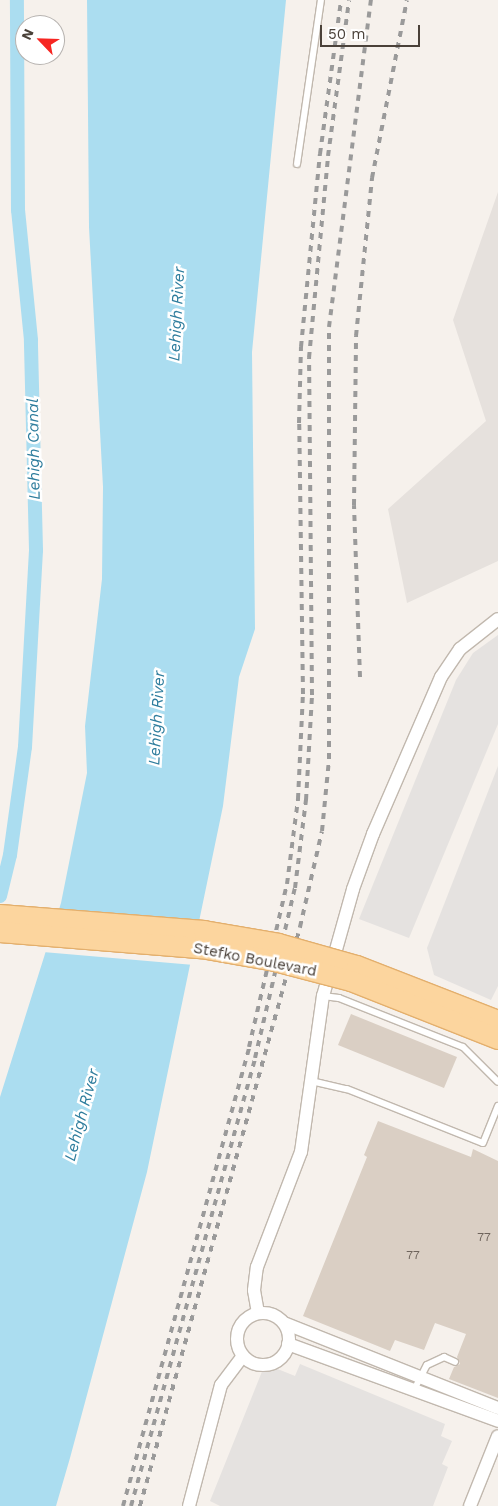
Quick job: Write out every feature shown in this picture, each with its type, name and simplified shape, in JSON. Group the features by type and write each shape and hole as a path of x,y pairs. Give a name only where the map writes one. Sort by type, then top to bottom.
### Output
{"main road":[{"name":"Stefko Boulevard","path":"0,915 204,931 279,944 357,966 498,1021"},
{"name":"Stefko Boulevard","path":"0,932 201,948 275,961 350,981 498,1038"}],"street":[{"path":"258,1313 254,1290 257,1266 301,1152 323,996 353,889 372,834 441,677 460,649 498,619"},
{"path":"284,1323 288,1344 283,1356 268,1365 251,1363 243,1356 237,1342 237,1333 246,1319 258,1313 270,1314 284,1323 498,1408"},
{"path":"288,1344 498,1422"},
{"path":"189,1506 221,1385 243,1356"},
{"path":"470,1506 498,1436"}],"lane":[{"path":"297,164 321,0"},
{"path":"323,996 339,998 463,1047 498,1082"},
{"path":"311,1080 325,1086 347,1089 483,1143 498,1106"},
{"path":"414,1390 419,1377 427,1365 444,1357 455,1362"}],"shaded area":[{"path":"498,192 498,561 407,603 388,509 486,421 453,320"},
{"path":"498,635 498,724 409,938 359,919 456,680 473,653"},
{"path":"498,766 498,986 491,1000 434,975 427,948"},
{"path":"265,1364 295,1376 300,1364 445,1424 441,1436 452,1441 442,1464 448,1467 433,1506 220,1506 210,1501"}],"water":[{"name":"Lehigh River","path":"87,0 286,0 252,352 255,629 239,677 223,806 147,1172 70,1458 56,1506 0,1506 0,1097 61,903 87,773 85,726 102,579 103,487 89,227"}],"pier":[{"path":"56,910 203,921 194,965 43,952"}],"building":[{"path":"351,1014 457,1057 444,1088 338,1045"},
{"path":"378,1121 471,1157 473,1149 498,1161 498,1398 449,1379 454,1367 460,1364 457,1357 466,1334 435,1323 424,1350 395,1340 390,1351 303,1316 367,1157 364,1155"}],"waterway":[{"name":"Lehigh Canal","path":"0,896 10,855 25,747 36,550 31,340 18,210 17,0"}],"railway":[{"path":"123,1506 249,1047 287,884 298,799 303,694 299,423 301,347 320,154 341,0"},
{"path":"131,1506 255,1058 295,888 306,800 312,695 309,358 328,156 349,0"},
{"path":"140,1506 300,927 322,831 329,759 329,327 371,0"},
{"path":"360,677 354,505 356,336 372,178 407,0"}]}
